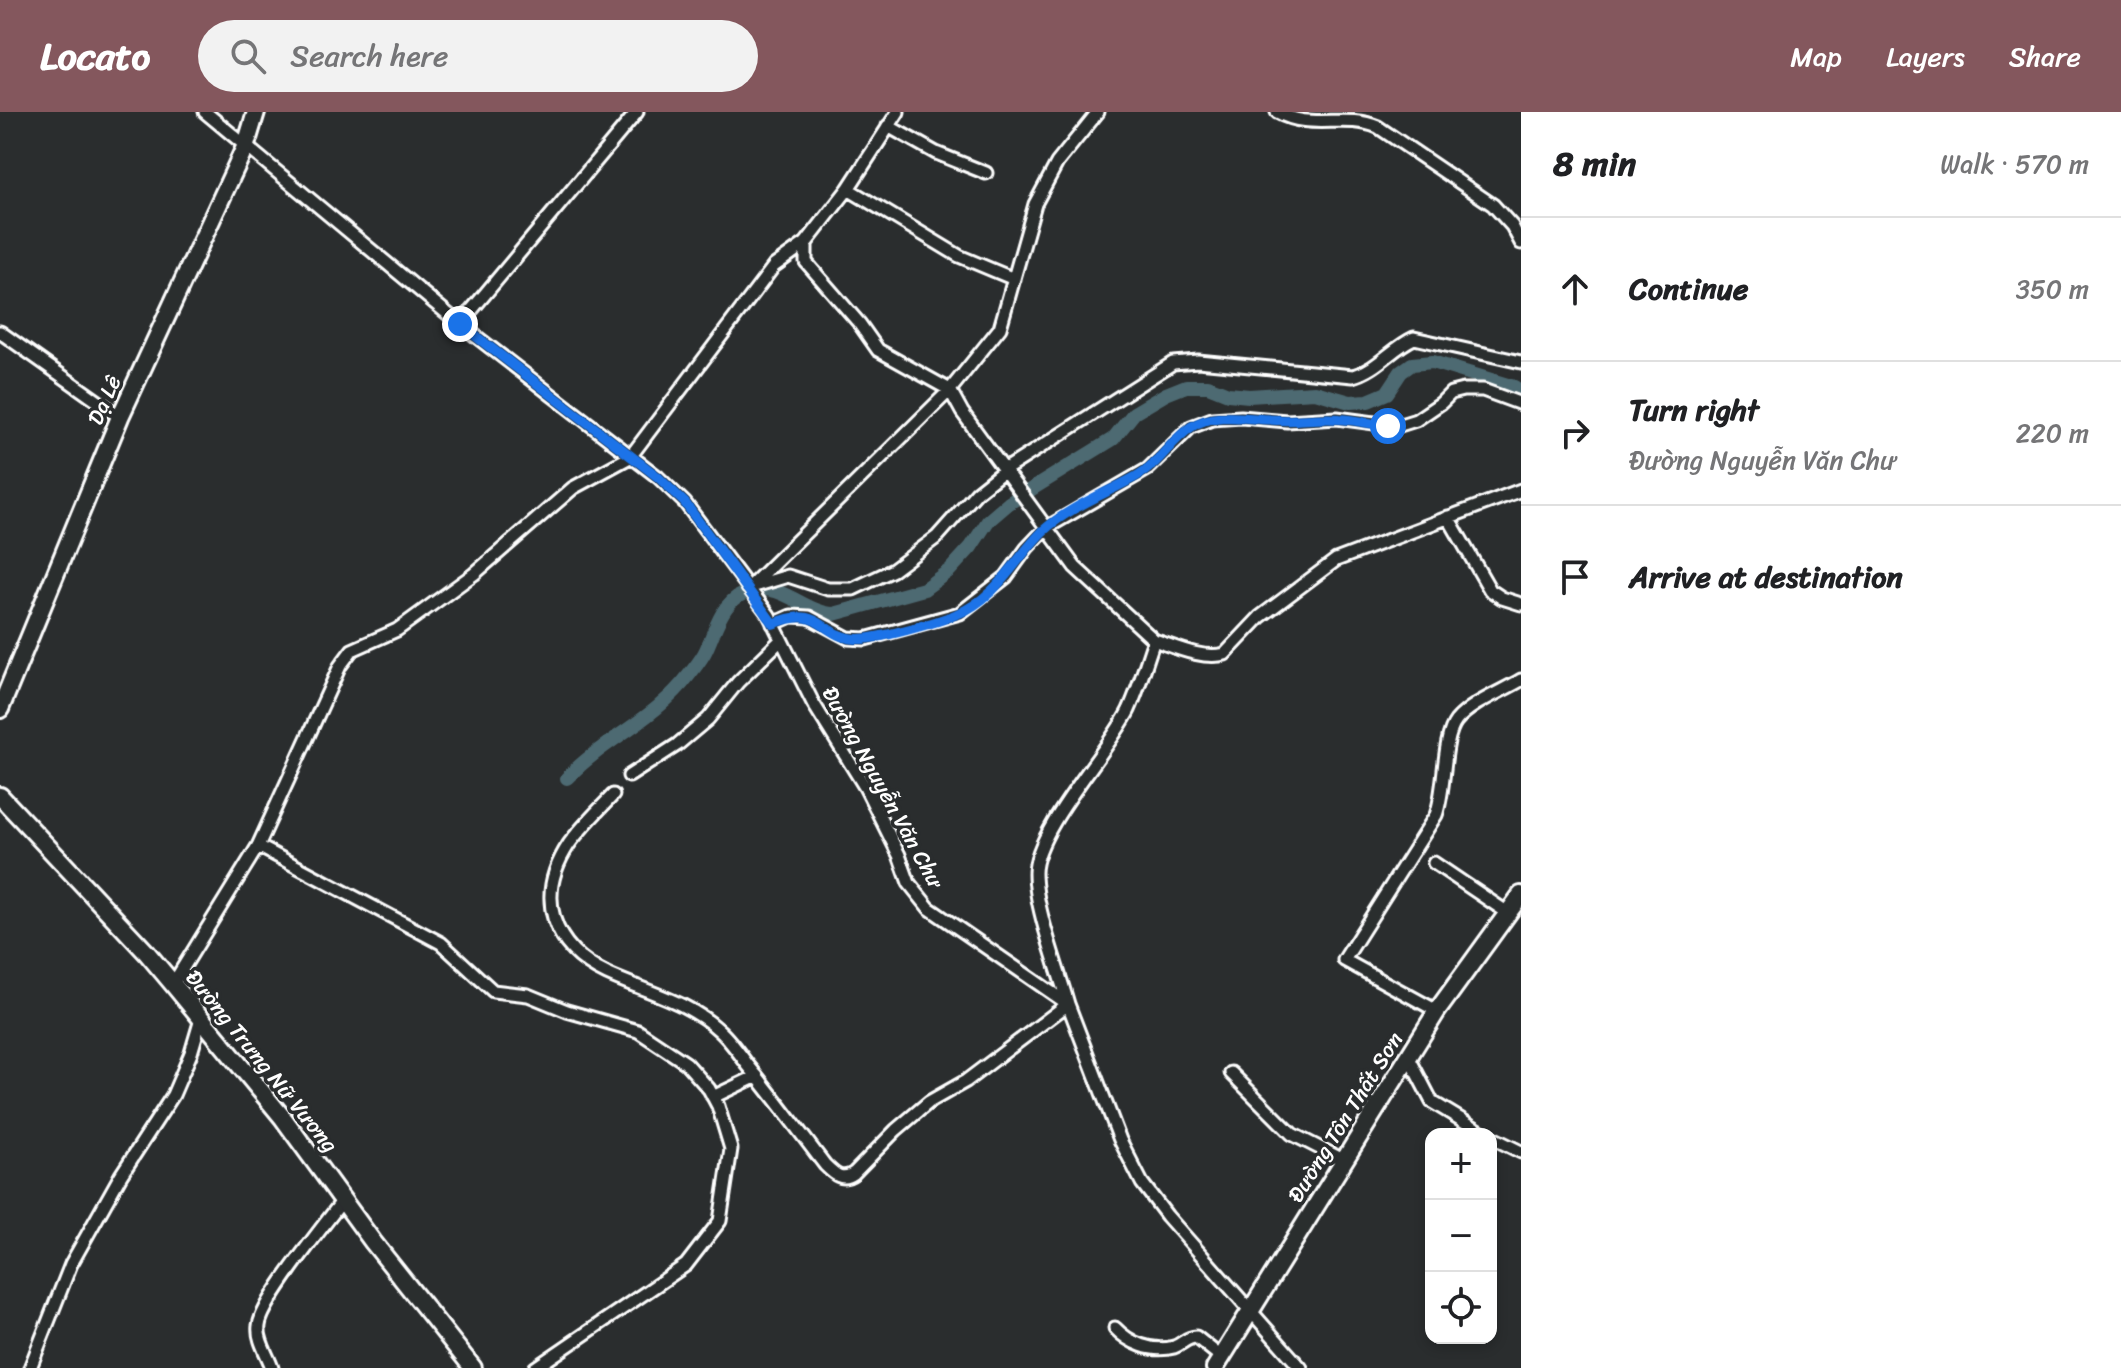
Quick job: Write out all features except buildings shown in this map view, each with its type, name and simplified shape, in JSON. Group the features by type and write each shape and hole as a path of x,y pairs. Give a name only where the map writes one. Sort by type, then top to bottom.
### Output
{"street":[{"path":"205,112 460,324 658,477 685,503 752,592"},
{"name":"Dạ Lê","path":"0,709 120,417 246,145 256,112"},
{"path":"460,324 637,112"},
{"path":"173,984 258,846 340,666 352,650 397,630 474,574 573,488 630,457 774,266 806,243 848,189 898,112"},
{"path":"752,592 950,390 1000,328 1035,204 1057,163 1098,112"},
{"path":"1277,112 1305,123 1356,121 1378,127 1493,205 1512,226 1521,243"},
{"path":"888,126 936,153 986,173"},
{"path":"848,189 959,256 1014,279"},
{"path":"806,243 806,262 878,350 950,390 962,412 1075,567 1154,640 1200,654 1225,654 1260,617 1336,560 1521,490"},
{"path":"0,332 120,417"},
{"path":"752,592 788,576 828,589 853,589 893,570 937,537 977,492 1173,363 1198,361 1353,376 1367,372 1400,345 1414,338 1521,362"},
{"path":"771,619 809,617 838,634 857,639 877,637 949,617 971,607 1000,583 1046,528 1148,469 1191,427 1212,419 1241,417 1287,421 1337,418 1397,426 1416,420 1451,393 1463,390 1483,390 1521,404"},
{"path":"1448,517 1490,590 1521,604"},
{"name":"Đường Nguyễn Văn Chư","path":"752,592 771,619 813,703 865,787 899,855 909,883 929,908 1068,1004"},
{"path":"1154,640 1129,710 1055,820 1037,858 1037,894 1068,1004 1120,1140 1142,1183 1167,1216 1301,1368"},
{"path":"629,776 692,733 780,641"},
{"path":"1437,1011 1344,960 1436,815 1443,793 1451,728 1465,712 1521,680"},
{"path":"613,795 581,828 567,848 555,879 551,901 551,914 556,927 569,947 590,965 680,1003 721,1031 752,1078 825,1165 840,1177 847,1178 929,1102 966,1081 1068,1004"},
{"name":"Đường Trưng Nữ Vương","path":"0,796 173,984 283,1118 473,1368"},
{"path":"258,846 441,943 493,991 528,995 567,1011 638,1031 686,1063 718,1095 731,1149 720,1221 686,1265 535,1368"},
{"path":"1434,863 1508,913"},
{"name":"Đường Tôn Thất Sơn","path":"1218,1363 1437,1011 1521,895"},
{"path":"30,1368 71,1264 121,1175 173,1095 201,1019"},
{"path":"1408,1056 1432,1102 1475,1128"},
{"path":"1231,1073 1292,1134 1343,1160"},
{"path":"718,1095 752,1078"},
{"path":"1497,1140 1521,1152"},
{"path":"272,1368 260,1338 260,1319 296,1262 343,1200"},
{"path":"1115,1328 1131,1342 1150,1347 1174,1347 1189,1337 1196,1337 1218,1363"}],"waterway":[{"path":"567,778 676,691 702,657 722,613 734,599 753,590 764,589 834,614 924,589 950,570 971,547 988,521 1009,503 1113,439 1134,413 1166,394 1186,386 1208,386 1228,394 1249,396 1315,392 1350,402 1368,401 1387,393 1401,372 1412,364 1432,362 1514,387 1521,392"}],"route":[{"path":"460,324 658,477 685,503 773,624 799,615 817,620 838,634 857,639 877,637 937,621 971,607 1006,577 1046,528 1138,476 1179,437 1201,422 1227,417 1287,421 1337,418 1388,426"}]}
